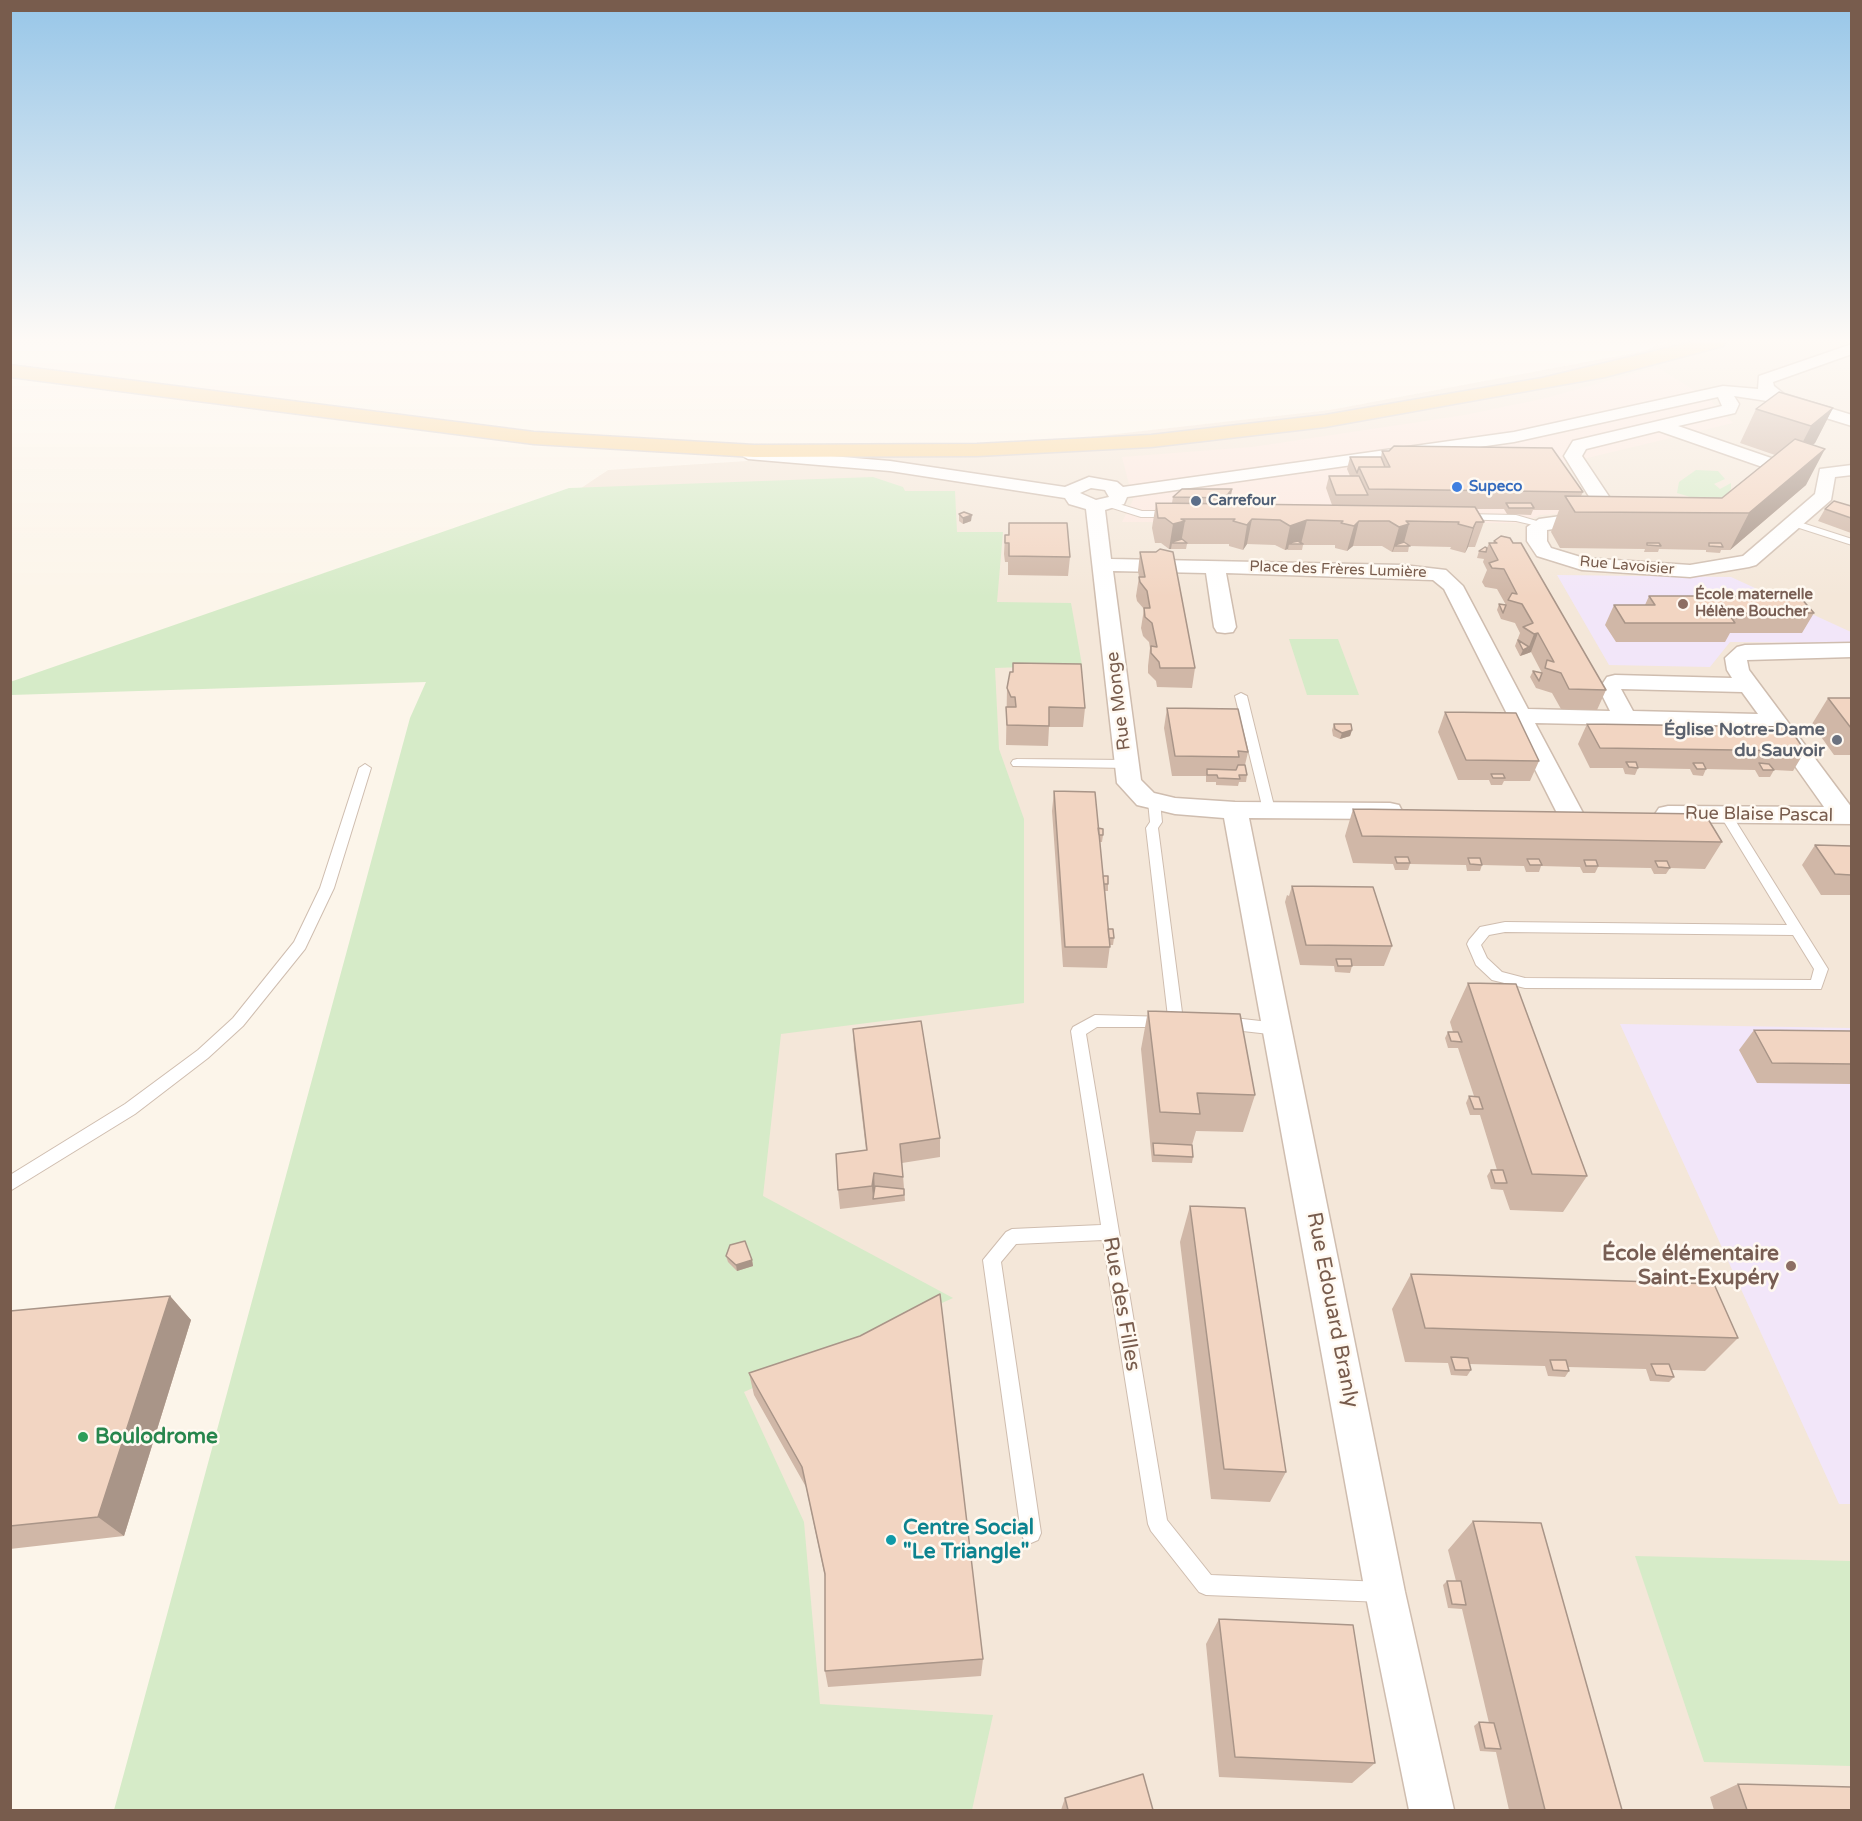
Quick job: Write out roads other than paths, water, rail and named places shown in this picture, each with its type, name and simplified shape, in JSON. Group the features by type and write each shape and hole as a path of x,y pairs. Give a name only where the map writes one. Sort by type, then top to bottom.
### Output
{"main road":[{"path":"445,427 684,448 754,451 977,450 1151,441 1278,427"}],"street":[{"path":"684,448 890,466 1071,494 1076,500 1107,501 1514,437 1557,427"},
{"path":"1542,524 1603,516 1607,512 1607,507 1573,456 1579,445 1655,427"},
{"path":"1662,427 1824,482 1826,473 1851,470"},
{"name":"Rue Lavoisier","path":"1542,524 1537,526 1537,541 1544,552 1561,558 1610,567 1690,571 1749,561 1824,496 1824,482"},
{"path":"1071,494 1076,486 1089,483 1111,486 1107,501"},
{"name":"Rue Monge","path":"1107,501 1102,565 1129,783 1146,799 1175,806 1235,810"},
{"name":"Place des Frères Lumière","path":"1102,565 1403,571 1439,574 1453,586 1571,813"},
{"path":"1215,567 1225,627"},
{"path":"1847,816 1748,685 1738,670 1736,658 1745,652 1851,650"},
{"path":"1625,718 1610,689 1615,682 1748,685"},
{"path":"1521,716 1775,721"},
{"path":"1235,810 1408,811"},
{"name":"Rue Edouard Branly","path":"1235,810 1385,1592 1431,1810"},
{"name":"Rue Blaise Pascal","path":"1642,814 1847,816"}],"lane":[{"path":"1107,501 1141,514 1187,515"},
{"path":"1457,517 1516,518 1542,524"},
{"path":"1793,523 1851,542"},
{"path":"1241,696 1269,810"},
{"path":"1017,763 1126,764"},
{"path":"10,1184 130,1109 202,1054 238,1022 300,945 327,888 365,768"},
{"path":"1154,801 1156,822 1152,828 1176,1020"},
{"path":"1726,815 1797,930 1821,969 1816,985 1525,983 1497,976 1481,961 1474,944 1485,931 1505,927 1797,930"},
{"name":"Rue des Filles","path":"1195,1021 1095,1021 1078,1031 1158,1524 1206,1585 1385,1592"},
{"path":"1214,1022 1278,1029"},
{"path":"1031,1533 992,1260 1012,1237 1109,1232"}],"place":[{"name":"Supeco","path":"1457,487"},
{"name":"Carrefour","path":"1196,501"},
{"name":"École maternelle Hélène Boucher","path":"1683,604"},
{"name":"Église Notre-Dame du Sauvoir","path":"1837,740"},
{"name":"École élémentaire Saint-Exupéry","path":"1791,1266"},
{"name":"Boulodrome","path":"83,1437"},
{"name":"Centre Social \"Le Triangle\"","path":"891,1540"}]}
